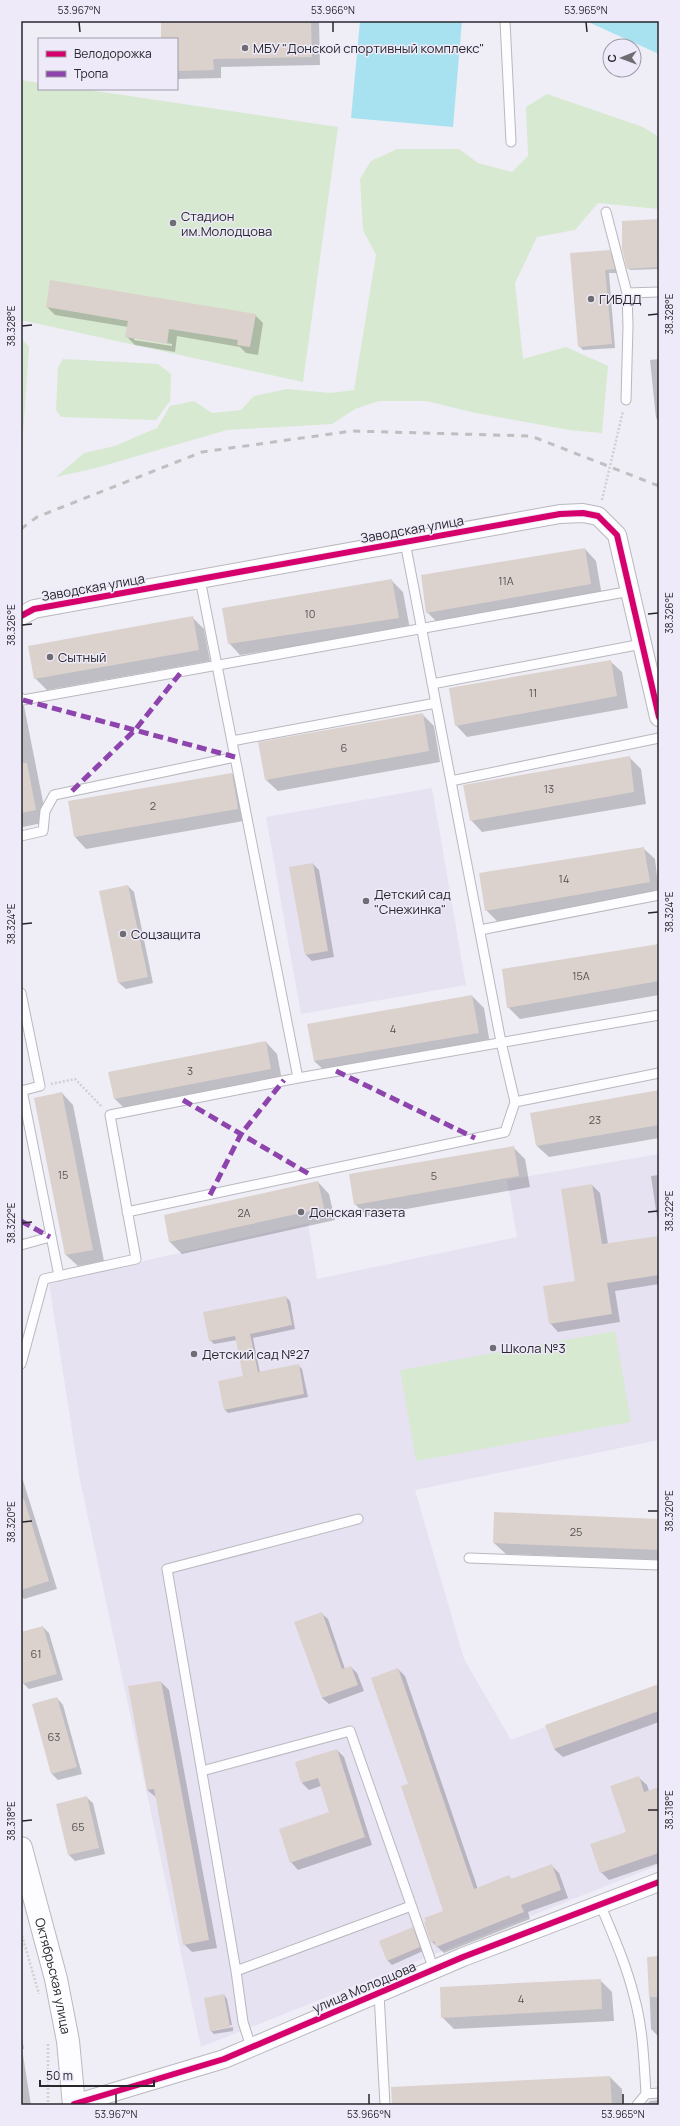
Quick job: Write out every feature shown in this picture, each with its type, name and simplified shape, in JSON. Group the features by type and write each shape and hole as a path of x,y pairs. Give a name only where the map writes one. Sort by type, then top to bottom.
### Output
{"main road":[{"name":"Октябрьская улица","path":"21,1848 56,1979 68,2041 74,2105"}],"street":[{"name":"Заводская улица","path":"21,616 34,609 560,514 583,513 598,516"},
{"path":"598,516 617,535 659,717"},
{"name":"улица Молодцова","path":"74,2105 224,2058 434,1970 659,1882"}],"lane":[{"path":"505,21 511,142"},
{"path":"606,212 627,294 628,326 626,400"},
{"path":"627,294 659,292"},
{"path":"127,1212 505,1132 515,1102 501,1042 405,542"},
{"path":"200,579 298,1078"},
{"path":"21,698 22,700 631,591"},
{"path":"432,684 642,644"},
{"path":"232,741 436,703"},
{"path":"451,780 659,738"},
{"path":"21,836 43,830 45,811 54,795 235,757"},
{"path":"480,930 659,895"},
{"path":"21,993 40,1086 22,1091 59,1276"},
{"path":"21,1364 44,1279 136,1259 110,1115 298,1078 659,1015"},
{"path":"515,1102 659,1072"},
{"path":"21,1245 50,1237"},
{"path":"251,2047 243,2022 236,1971 167,1569 358,1519"},
{"path":"468,1558 659,1565"},
{"path":"202,1771 350,1731 434,1970"},
{"path":"600,1904 620,1951 635,1998 644,2051 646,2094 637,2105"},
{"path":"236,1971 412,1906"},
{"path":"379,1993 385,2105"},
{"path":"646,2094 659,2093"}],"path":[{"path":"598,516 626,400"},
{"path":"40,1086 74,1079 110,1115"},
{"path":"21,1932 40,1997"},
{"path":"48,2042 48,2105"}],"shaded area":[{"name":"Детский сад \"Снежинка\"","path":"432,788 466,985 301,1014 266,817"},
{"path":"659,1154 659,1440 415,1490 464,1659 511,1740 659,1684 659,1865 201,2047 79,1475 49,1283 308,1223 317,1279 517,1237 507,1180"}],"green space":[{"name":"Стадион им.Молодцова","path":"21,80 38,83 38,90 89,90 338,127 303,382 21,320"},
{"path":"547,94 643,127 659,137 659,209 598,203 575,230 537,237 515,283 523,359 566,347 608,366 602,433 569,430 476,413 426,401 379,401 355,409 332,424 227,430 96,468 56,477 84,453 115,446 157,428 170,406 194,401 212,413 241,410 254,396 287,389 331,393 354,390 376,255 363,230 360,179 371,161 397,149 459,149 478,163 512,172 528,156 526,107"},
{"path":"21,338 29,347 21,463"},
{"path":"63,359 158,364 171,374 170,401 156,420 61,417 56,410 58,367"},
{"path":"615,1331 631,1422 416,1461 400,1370"}],"water":[{"path":"360,21 462,21 453,127 351,118"},
{"path":"586,21 659,21 659,54 642,46 642,38 624,38"}],"building":[{"name":"МБУ \"Донской спортивный комплекс\"","path":"161,21 311,21 312,57 213,59 214,70 178,71 178,38 161,38"},
{"path":"659,219 659,240 657,242 658,267 627,269 622,249 622,221"},
{"name":"ГИБДД","path":"610,250 615,269 605,270 612,344 578,347 570,253"},
{"path":"50,280 256,314 250,347 237,345 238,340 169,329 167,344 125,337 128,321 46,307"},
{"path":"585,548 591,584 426,613 421,575"},
{"path":"392,579 399,618 228,644 222,608"},
{"path":"193,616 199,650 34,679 28,646"},
{"path":"611,660 617,696 455,726 449,688"},
{"path":"423,713 429,751 265,780 258,742"},
{"path":"630,756 634,792 470,821 463,785"},
{"path":"21,763 27,763 36,810 21,813"},
{"path":"232,773 238,809 74,837 68,801"},
{"path":"644,847 650,882 485,911 479,873"},
{"path":"313,863 328,951 305,955 289,867"},
{"name":"Соцзащита","path":"128,885 148,977 118,983 99,891"},
{"path":"659,944 659,981 507,1008 502,969"},
{"path":"472,995 479,1033 314,1061 307,1024"},
{"path":"266,1041 271,1069 114,1099 108,1072"},
{"path":"659,1090 659,1125 536,1146 530,1113"},
{"path":"62,1092 93,1250 65,1255 34,1098"},
{"path":"514,1146 519,1176 354,1205 349,1174"},
{"path":"318,1181 324,1208 169,1242 164,1215"},
{"path":"592,1184 602,1244 659,1236 659,1275 607,1283 612,1314 549,1324 543,1286 575,1281 561,1189"},
{"path":"286,1296 292,1325 250,1334 258,1372 299,1364 304,1394 224,1410 218,1381 243,1376 235,1336 209,1341 203,1312"},
{"path":"21,1499 24,1499 49,1581 21,1590"},
{"path":"494,1512 659,1519 659,1550 493,1543"},
{"path":"322,1612 342,1669 351,1666 358,1685 322,1698 294,1622"},
{"path":"43,1626 57,1674 21,1684 21,1632"},
{"path":"398,1668 474,1889 509,1875 511,1879 552,1864 561,1890 521,1905 524,1912 436,1947 434,1941 431,1943 424,1918 443,1911 401,1786 408,1784 371,1678"},
{"path":"161,1681 209,1940 183,1945 154,1789 147,1790 128,1686"},
{"path":"659,1684 659,1711 554,1749 545,1725"},
{"path":"57,1697 77,1767 51,1774 32,1704"},
{"path":"337,1749 365,1837 290,1863 279,1829 329,1812 318,1778 301,1783 295,1762"},
{"path":"639,1776 644,1792 659,1787 659,1853 600,1873 590,1844 626,1832 610,1786"},
{"path":"87,1796 99,1848 68,1855 56,1804"},
{"path":"413,1927 420,1947 387,1961 379,1941"},
{"path":"659,1956 659,1997 649,1997 647,1957"},
{"path":"601,1979 602,2009 441,2018 440,1987"},
{"path":"224,1994 230,2027 210,2031 204,1998"},
{"path":"610,2076 612,2105 392,2105 391,2087"}],"railway":[{"path":"21,529 37,517 202,452 352,431 531,436 659,486"}],"marked path":[{"path":"72,791 135,730 182,671"},
{"path":"23,700 235,757"},
{"path":"336,1071 475,1138"},
{"path":"210,1195 241,1134 284,1080"},
{"path":"183,1100 309,1174"},
{"path":"21,1221 50,1237"}],"cycle path":[{"path":"21,616 34,609 560,514 583,513 598,516 617,535 659,717"},
{"path":"74,2104 224,2059 463,1957 659,1882"}],"place":[{"name":"МБУ \"Донской спортивный комплекс\"","path":"245,48"},
{"name":"Стадион им.Молодцова","path":"173,223"},
{"name":"ГИБДД","path":"591,299"},
{"name":"Сытный","path":"50,657"},
{"name":"Детский сад \"Снежинка\"","path":"366,901"},
{"name":"Соцзащита","path":"123,934"},
{"name":"Донская газета","path":"301,1212"},
{"name":"Школа №3","path":"493,1348"},
{"name":"Детский сад №27","path":"194,1354"}]}
